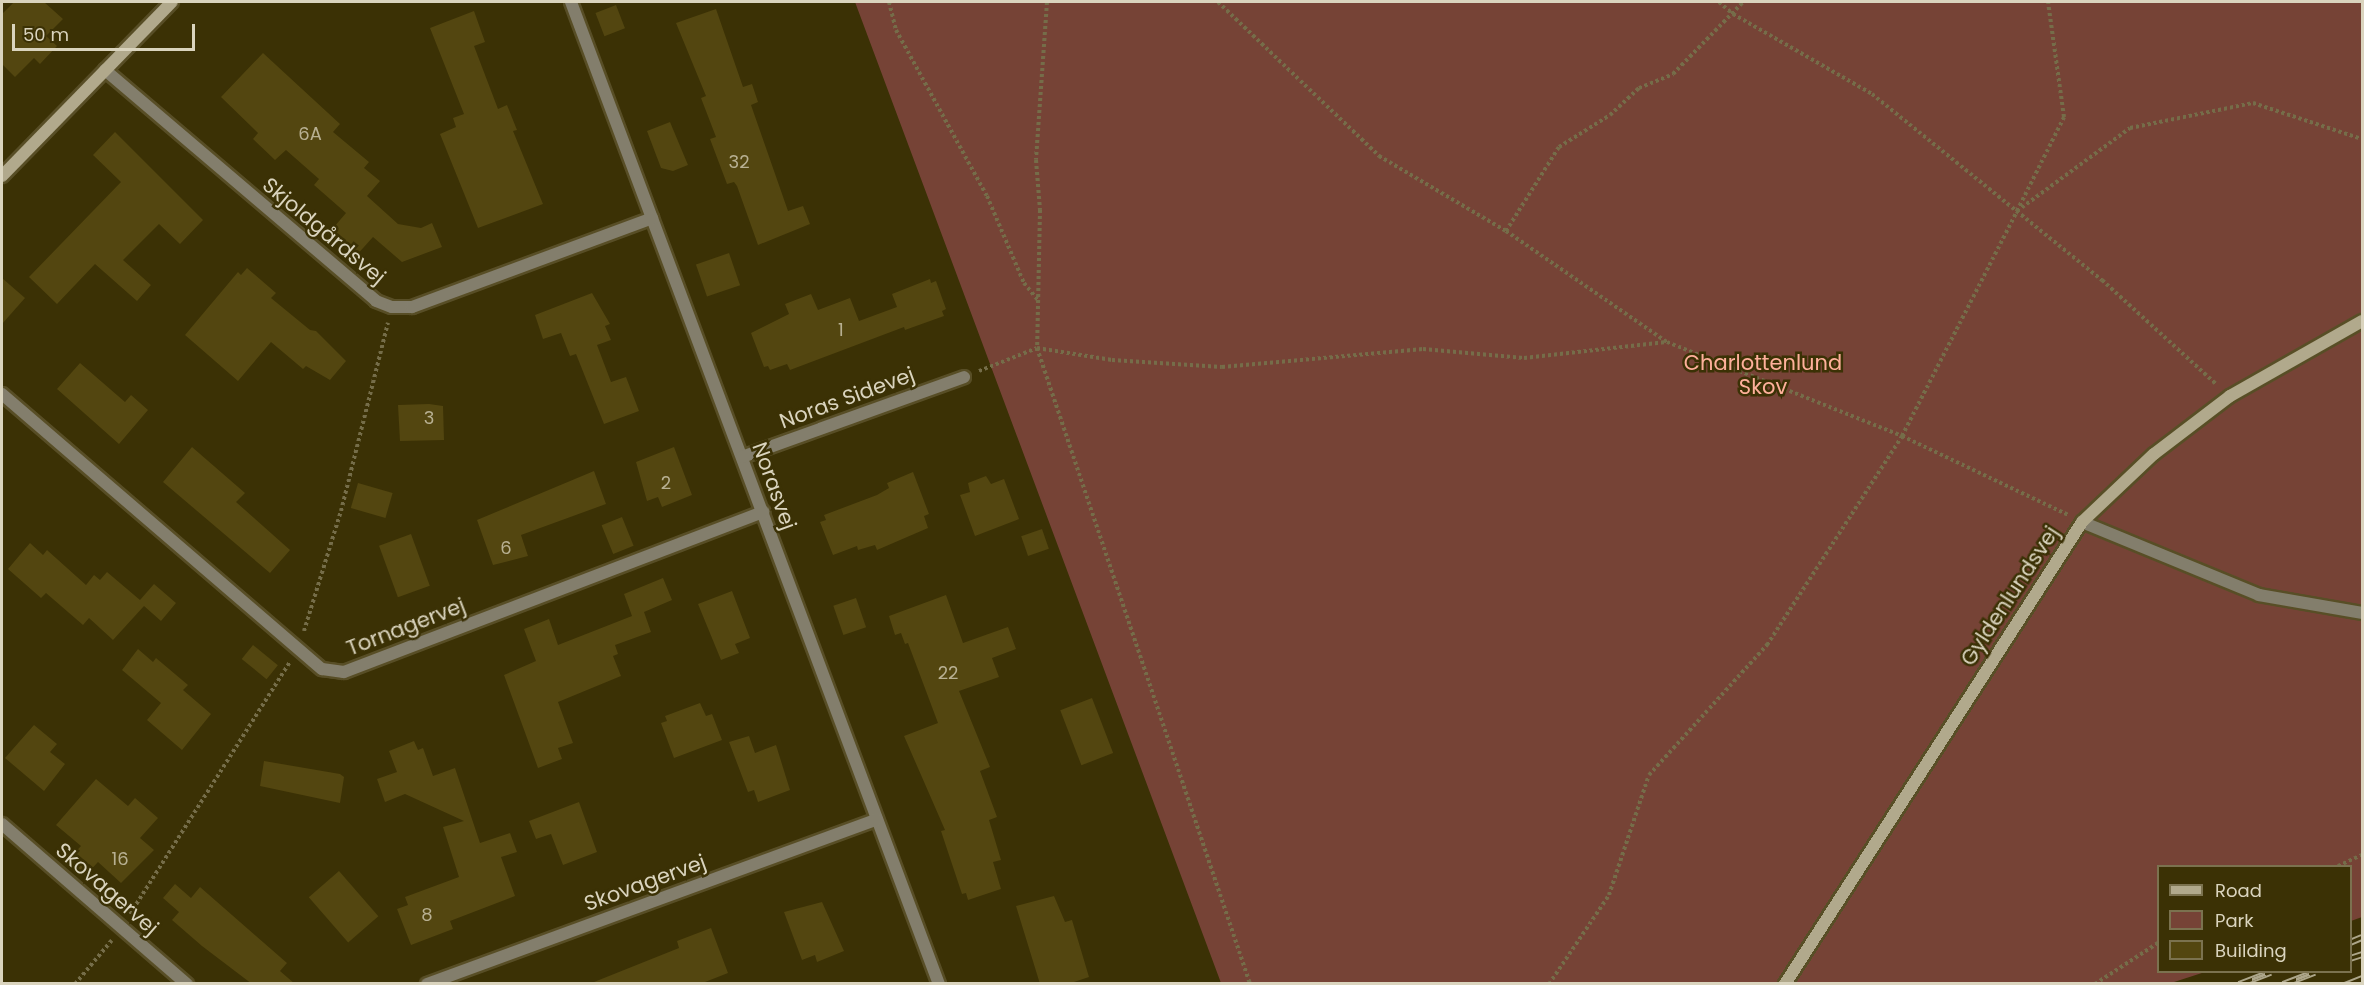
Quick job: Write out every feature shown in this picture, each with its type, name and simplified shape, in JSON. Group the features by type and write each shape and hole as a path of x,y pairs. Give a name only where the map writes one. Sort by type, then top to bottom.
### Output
{"street":[{"path":"2,176 171,2"},
{"name":"Norasvej","path":"571,2 939,984"},
{"name":"Skjoldgårdsvej","path":"105,70 376,301 392,307 412,307 652,218"},
{"name":"Gyldenlundsvej","path":"1785,984 2082,522 2154,454 2230,396 2362,321"},
{"name":"Noras Sidevej","path":"742,457 964,377"},
{"name":"Tornagervej","path":"2,394 297,651 322,669 344,672 763,512"},
{"path":"2082,522 2259,595 2362,613"},
{"name":"Skovagervej","path":"427,984 877,819"},
{"name":"Skovagervej","path":"2,824 187,984"}],"path":[{"path":"889,2 896,30 987,196 1024,283 1038,300"},
{"path":"1047,2 1036,160 1040,210 1037,348 1250,984"},
{"path":"1218,2 1379,156 1506,231 1667,342 1902,436 2082,522"},
{"path":"1719,2 1733,14 1872,94 2102,280 2230,396"},
{"path":"1506,231 1559,147 1610,115 1639,88 1673,74 1743,2"},
{"path":"1549,984 1609,895 1649,776 1767,645 1902,436 2017,211 2064,117 2048,2"},
{"path":"2017,211 2130,128 2253,104 2362,139"},
{"path":"75,984 123,927 297,651 341,511 392,307"},
{"path":"964,377 1037,348 1112,360 1222,367 1423,349 1524,358 1667,342"},
{"path":"2342,865 2362,855"},
{"path":"2095,984 2157,945"}],"green space":[{"name":"Charlottenlund Skov","path":"855,2 2362,2 2362,917 2352,921 2352,865 2157,865 2157,973 2202,973 2171,983 1221,983"}],"building":[{"path":"14,2 44,2 63,19 46,36 57,46 40,64 34,58 15,77 2,64 2,14"},
{"path":"616,5 625,28 604,36 595,13"},
{"path":"716,9 743,87 752,84 758,102 751,105 788,211 803,206 810,224 758,245 737,186 734,182 727,184 710,139 716,137 701,98 706,96 676,23"},
{"path":"474,11 485,42 474,46 498,109 507,105 517,130 513,131 543,204 478,228 440,134 456,127 453,118 464,114 430,28"},
{"path":"263,53 340,124 333,132 369,162 364,168 380,181 367,196 398,224 421,228 432,223 442,247 402,262 373,237 355,257 328,234 346,213 314,185 319,179 286,150 275,160 253,139 258,133 221,97"},
{"path":"670,122 688,165 673,171 661,168 647,131"},
{"path":"115,132 203,220 180,244 159,224 123,260 151,285 137,301 95,264 57,304 29,277 121,182 93,155"},
{"path":"729,253 740,285 707,297 696,264"},
{"path":"247,268 276,293 271,298 310,330 316,331 346,361 330,380 306,366 303,369 271,342 238,381 185,335 238,272 241,275"},
{"path":"2,278 25,298 2,324"},
{"path":"930,279 931,283 936,281 946,309 942,311 944,316 905,330 904,327 790,370 787,364 770,370 768,366 764,367 751,333 789,314 785,304 811,294 818,310 850,298 859,321 897,307 892,294"},
{"path":"592,293 610,324 605,326 611,340 597,345 611,382 626,377 639,411 604,424 576,354 570,356 561,333 543,339 535,315"},
{"path":"80,363 125,402 131,395 148,410 119,444 57,389"},
{"path":"398,405 443,406 444,440 400,441"},
{"path":"192,447 245,493 236,502 290,550 270,573 163,482"},
{"path":"674,447 692,495 662,507 658,497 647,501 636,462"},
{"path":"594,471 606,504 521,535 528,556 493,565 477,520"},
{"path":"913,472 929,514 924,516 928,528 877,550 875,545 858,550 857,546 833,555 820,522 826,520 824,515 877,495 889,488 887,483"},
{"path":"986,476 991,484 1004,479 1019,519 975,536 960,495 970,492 968,483"},
{"path":"358,483 393,493 385,518 351,508"},
{"path":"622,517 634,546 613,554 602,525"},
{"path":"1042,529 1049,549 1028,556 1021,536"},
{"path":"411,534 430,586 398,597 379,546"},
{"path":"30,543 43,555 47,550 86,585 94,575 100,580 107,572 140,600 154,584 176,603 161,621 144,606 113,640 89,618 83,625 46,593 41,598 8,569"},
{"path":"663,578 672,600 644,612 651,632 615,645 618,654 613,656 621,676 558,702 573,743 558,748 562,759 538,768 504,675 536,661 524,629 549,619 558,645 632,616 624,594"},
{"path":"732,591 750,638 735,644 739,653 721,660 698,604"},
{"path":"946,595 963,643 1008,627 1016,649 992,658 999,677 959,691 990,767 980,771 997,817 989,820 1001,860 993,862 1001,889 968,900 966,893 962,894 941,831 945,830 904,736 938,723 908,643 905,644 901,633 895,635 889,616"},
{"path":"856,598 866,627 843,635 833,606"},
{"path":"253,645 278,665 267,679 242,659"},
{"path":"138,649 153,662 156,658 188,685 183,690 211,714 182,750 147,720 161,703 122,670"},
{"path":"1092,698 1113,753 1081,765 1060,710"},
{"path":"700,703 706,716 712,714 722,740 674,758 661,723 667,721 665,716"},
{"path":"34,725 57,744 50,752 65,764 44,791 5,758"},
{"path":"749,736 755,753 776,745 790,790 758,802 754,790 748,792 729,742"},
{"path":"414,741 418,750 423,748 433,776 455,768 480,843 510,833 517,852 501,857 515,896 450,921 453,929 411,945 397,909 408,905 405,897 459,877 443,827 464,821 405,794 385,802 377,779 397,772 389,751"},
{"path":"264,761 340,774 344,777 340,803 260,786"},
{"path":"96,779 128,806 135,798 158,818 140,838 154,850 121,883 98,862 85,876 67,861 81,846 56,825"},
{"path":"579,802 597,852 563,865 551,834 536,839 529,821"},
{"path":"339,871 378,916 348,943 309,897"},
{"path":"175,884 191,898 200,887 287,963 280,971 295,984 252,984 202,946 172,920 179,912 163,898"},
{"path":"1054,896 1065,922 1072,920 1089,977 1068,984 1040,984 1016,906"},
{"path":"822,902 844,951 817,962 815,955 802,960 784,912"},
{"path":"711,928 728,973 700,984 589,984 679,948 677,941"}],"tram line":[{"path":"2342,984 2362,976"}],"railway":[{"path":"2352,941 2362,937"},
{"path":"2352,957 2362,954"},
{"path":"2239,984 2268,973"},
{"path":"2283,984 2312,973"}]}
